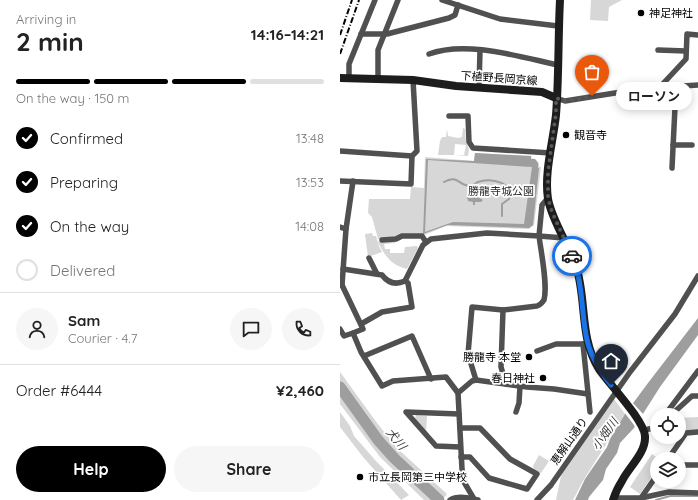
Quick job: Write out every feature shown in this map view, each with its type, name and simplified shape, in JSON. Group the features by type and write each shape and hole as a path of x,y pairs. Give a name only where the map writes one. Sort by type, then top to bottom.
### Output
{"main road":[{"path":"560,0 558,65 547,186 548,198 552,212 575,263 579,276 585,344 598,368 644,430 644,442 641,452 622,481 613,499"},
{"name":"下植野長岡京線","path":"340,78 413,80 456,86 542,92 556,98"}],"street":[{"path":"349,78 349,64 375,0"},
{"path":"378,79 378,50 398,0"},
{"path":"442,0 500,19 558,26"},
{"path":"361,34 384,34 449,18 455,15 458,5"},
{"path":"658,88 686,59 687,34 698,35"},
{"path":"429,54 440,50 480,50 514,54 558,65"},
{"path":"479,87 480,50"},
{"path":"658,50 686,51"},
{"path":"340,181 412,184 412,156 417,151 413,80"},
{"path":"556,98 565,101 640,89 698,85"},
{"path":"672,168 676,87"},
{"path":"449,116 468,116 468,142 473,148 551,153"},
{"path":"673,145 692,145"},
{"path":"340,152 412,156"},
{"path":"340,329 344,336 363,329 341,285 344,269 342,259 353,181"},
{"path":"476,380 468,354 472,307 503,310 537,306 543,301 544,278 539,236 542,205 548,198"},
{"path":"340,227 346,229"},
{"path":"344,269 382,275 384,279 396,284 405,281 426,242 434,238 487,233 564,238"},
{"path":"382,240 396,239 402,236 422,236 426,242"},
{"path":"369,258 377,274"},
{"name":"恵解山通り","path":"537,500 551,485 675,314 698,276"},
{"path":"361,324 382,312 412,307 408,283 405,281"},
{"path":"503,310 501,367 506,384"},
{"path":"353,333 364,356 382,386 393,381 446,377 458,393 460,447 464,482 476,500"},
{"path":"364,356 412,336 431,378"},
{"path":"537,351 556,344 585,344 590,412"},
{"path":"670,408 698,371"},
{"path":"458,393 472,380 476,380 588,394"},
{"path":"516,412 519,403 520,386"},
{"path":"679,408 692,396 698,396"},
{"path":"459,414 406,412 436,446 460,447"},
{"path":"460,428 480,428 510,459 537,474 527,489 489,478 470,457 461,457"},
{"path":"644,430 650,429"},
{"path":"673,452 686,433 698,432"},
{"path":"686,465 698,465"},
{"path":"641,498 650,485"},
{"path":"613,499 641,498 669,492 698,493"},
{"path":"451,500 459,497 476,500"}],"green space":[{"path":"591,0 622,0 609,7 608,21 590,20"},
{"path":"463,128 465,129 466,142 469,149 468,156 455,155 464,155 466,145 455,144 454,155 438,155 440,141 442,137 446,137 447,129 448,136 458,138 462,137"},
{"name":"勝龍寺城公園","path":"475,153 532,156 531,158 535,159 539,163 539,167 541,167 534,225 529,229 446,226 424,235 378,239 372,217 368,213 369,199 410,199 411,187 424,188 425,157 474,161"},
{"path":"372,233 373,236 376,236 382,252 368,257 365,234"},
{"path":"393,240 395,243 384,244 385,249 390,249 390,253 404,253 405,247 417,246 418,248 407,269 393,263 378,242"},
{"path":"340,372 398,449 447,494 442,500 392,453 370,426 340,383"},
{"path":"340,393 395,463 435,500 424,500 380,457 340,404"},
{"path":"614,399 625,414 583,481 573,500 556,500 561,476 566,466"},
{"path":"340,412 350,426 354,436 409,495 401,500 363,457 340,427"},
{"path":"416,415 427,416 426,432 415,419"},
{"path":"698,417 698,430 686,431 686,418"},
{"path":"539,455 549,461 541,473 534,469 533,466"},
{"path":"650,457 650,479 640,494 630,487"}],"shaded area":[{"path":"475,153 531,156 531,159 535,159 539,168 533,225 529,228 448,225 423,234 426,159 474,161","holes":["428,160 532,167 524,224 453,222 425,232"]},
{"path":"469,195 474,195 483,200 481,202 475,202 475,205 473,205 473,202 468,201 467,197"},
{"path":"698,318 698,335 660,387 634,428 620,443 617,453 606,469 603,480 588,500 575,500 585,479 607,447 625,414"}],"pier":[{"path":"632,402 644,415 636,430 624,412"}],"waterway":[{"path":"444,182 452,179 466,186 473,186 478,182 489,180 505,185 509,189 510,193 509,199 502,204 502,216"},
{"name":"犬川","path":"340,387 378,440 394,458 439,500"},
{"path":"656,500 670,496 698,496"}],"railway":[{"path":"340,35 352,0"},
{"path":"340,54 359,0"}],"way so far":[{"path":"572,256 568,244 552,212 548,198 548,172 556,113 556,98 565,101 592,96"}],"place":[{"name":"神足神社","path":"641,13"},
{"name":"ローソン","path":"592,96"},
{"name":"観音寺","path":"566,135"},
{"name":"勝龍寺 本堂","path":"529,357"},
{"name":"春日神社","path":"543,378"},
{"name":"市立長岡第三中学校","path":"360,477"}],"route":[{"path":"572,256 578,272 588,343 598,368 611,385"}],"water label":[{"name":"小畑川","path":"605,434"}]}
